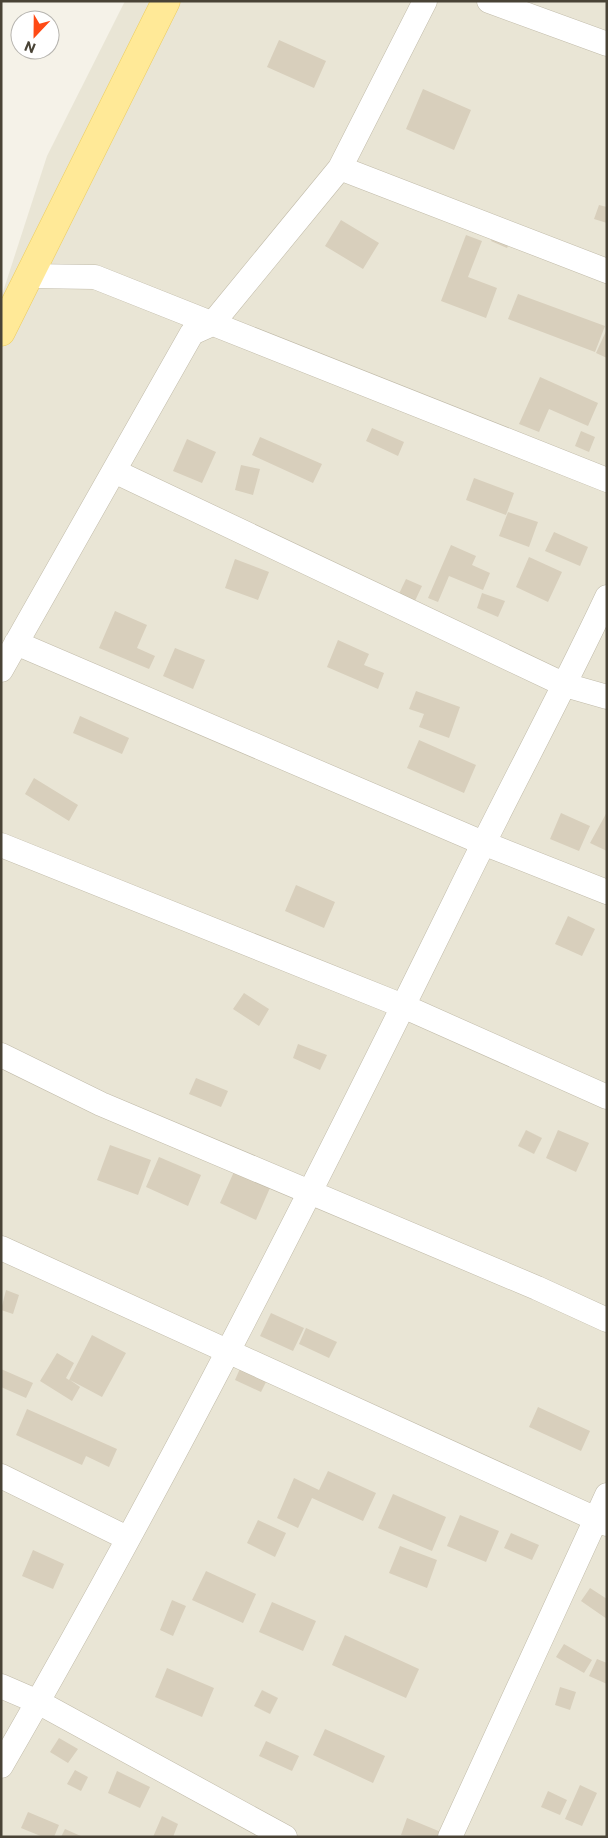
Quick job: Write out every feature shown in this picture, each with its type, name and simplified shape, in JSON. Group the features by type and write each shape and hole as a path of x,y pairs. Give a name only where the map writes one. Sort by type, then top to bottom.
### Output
{"main road":[{"path":"1,332 166,1"}],"street":[{"path":"1,670 192,333 212,324 340,168 425,1"},
{"path":"489,1 607,44"},
{"path":"340,168 607,271"},
{"path":"29,276 94,277 607,480"},
{"path":"114,471 565,685 607,697"},
{"path":"1,1766 127,1538 310,1192 483,844 565,685 607,597"},
{"path":"16,644 483,844 607,892"},
{"path":"1,845 403,1006 607,1097"},
{"path":"1,1055 101,1104 607,1320"},
{"path":"1,1248 601,1521"},
{"path":"1,1476 127,1538"},
{"path":"450,1837 601,1521 607,1495"},
{"path":"1,1686 38,1702 285,1837"}],"shaded area":[{"path":"125,1 607,1 607,1837 1,1837 1,298 47,156"}],"building":[{"path":"279,40 326,61 314,88 267,67"},
{"path":"423,89 471,110 454,150 406,129"},
{"path":"599,205 607,207 607,223 594,219"},
{"path":"341,220 379,243 363,269 325,246"},
{"path":"495,230 512,238 507,248 491,241"},
{"path":"466,235 482,241 468,277 497,288 486,318 441,301"},
{"path":"518,294 605,326 595,352 508,319"},
{"path":"607,329 607,358 596,353"},
{"path":"540,377 598,403 588,426 549,409 539,432 519,424"},
{"path":"372,428 404,442 398,456 366,441"},
{"path":"581,431 595,437 589,452 575,446"},
{"path":"260,437 322,464 313,483 252,455"},
{"path":"187,439 216,452 202,483 173,471"},
{"path":"241,465 260,469 253,495 235,490"},
{"path":"474,478 514,493 506,515 466,500"},
{"path":"508,512 538,522 529,547 499,536"},
{"path":"554,532 588,547 580,566 545,551"},
{"path":"451,545 476,556 472,565 490,573 483,590 449,576 438,602 428,598"},
{"path":"529,557 562,572 548,602 516,587"},
{"path":"235,559 269,572 258,600 225,588"},
{"path":"406,579 422,586 413,605 397,598"},
{"path":"482,593 505,601 498,617 477,608"},
{"path":"115,611 147,625 137,648 155,656 149,669 99,648"},
{"path":"338,640 369,654 364,665 384,673 378,689 327,667"},
{"path":"175,648 205,660 193,689 163,676"},
{"path":"416,691 460,707 449,738 419,727 424,714 409,709"},
{"path":"80,716 129,738 122,754 73,733"},
{"path":"419,740 476,765 464,793 407,768"},
{"path":"34,778 78,805 69,821 25,794"},
{"path":"607,812 607,851 590,843"},
{"path":"561,813 590,826 579,851 550,839"},
{"path":"296,885 335,902 324,928 285,911"},
{"path":"568,916 595,929 582,956 555,944"},
{"path":"244,993 269,1009 259,1026 233,1009"},
{"path":"298,1044 327,1055 320,1070 293,1058"},
{"path":"196,1078 228,1091 221,1107 189,1094"},
{"path":"526,1130 542,1138 534,1154 518,1146"},
{"path":"558,1130 589,1143 576,1172 546,1158"},
{"path":"110,1145 151,1160 138,1195 97,1180"},
{"path":"159,1157 201,1175 188,1206 146,1187"},
{"path":"237,1165 273,1181 256,1220 220,1203"},
{"path":"6,1290 19,1295 13,1314 1,1310"},
{"path":"271,1313 304,1328 293,1351 260,1336"},
{"path":"306,1328 337,1342 329,1358 299,1344"},
{"path":"92,1335 126,1353 102,1397 70,1380 80,1387 72,1401 40,1381 57,1353 74,1363 66,1378 69,1380"},
{"path":"242,1364 269,1376 261,1392 235,1380"},
{"path":"1,1369 33,1383 26,1398 1,1387"},
{"path":"538,1407 590,1431 581,1451 529,1427"},
{"path":"27,1409 117,1449 109,1467 86,1456 82,1465 16,1435"},
{"path":"328,1471 376,1493 363,1521 312,1498 298,1528 277,1518 294,1478 319,1490"},
{"path":"393,1494 446,1517 432,1551 378,1528"},
{"path":"460,1515 499,1531 486,1562 447,1546"},
{"path":"258,1520 286,1533 275,1557 247,1543"},
{"path":"511,1533 539,1545 532,1560 504,1548"},
{"path":"400,1546 437,1560 427,1588 389,1573"},
{"path":"33,1550 64,1564 53,1589 22,1576"},
{"path":"206,1571 256,1594 243,1623 192,1600"},
{"path":"590,1588 607,1599 607,1619 581,1601"},
{"path":"172,1600 186,1606 173,1636 160,1630"},
{"path":"272,1602 316,1621 303,1651 259,1632"},
{"path":"345,1635 419,1669 406,1698 332,1665"},
{"path":"564,1644 592,1660 584,1673 556,1657"},
{"path":"597,1659 607,1663 607,1684 589,1676"},
{"path":"167,1668 214,1688 202,1717 155,1697"},
{"path":"560,1687 576,1692 570,1710 555,1705"},
{"path":"262,1690 278,1698 270,1714 254,1706"},
{"path":"325,1729 385,1756 373,1783 313,1755"},
{"path":"59,1738 78,1749 68,1763 50,1752"},
{"path":"266,1741 299,1756 292,1771 259,1756"},
{"path":"75,1770 88,1777 81,1791 67,1784"},
{"path":"117,1771 150,1787 140,1808 108,1793"},
{"path":"580,1785 597,1793 582,1826 565,1819"},
{"path":"548,1791 567,1800 560,1815 541,1807"},
{"path":"28,1812 59,1825 54,1837 43,1837 21,1828"},
{"path":"162,1816 178,1824 173,1837 153,1837"},
{"path":"407,1818 441,1832 439,1837 401,1835"},
{"path":"65,1829 83,1837 61,1837"}]}
